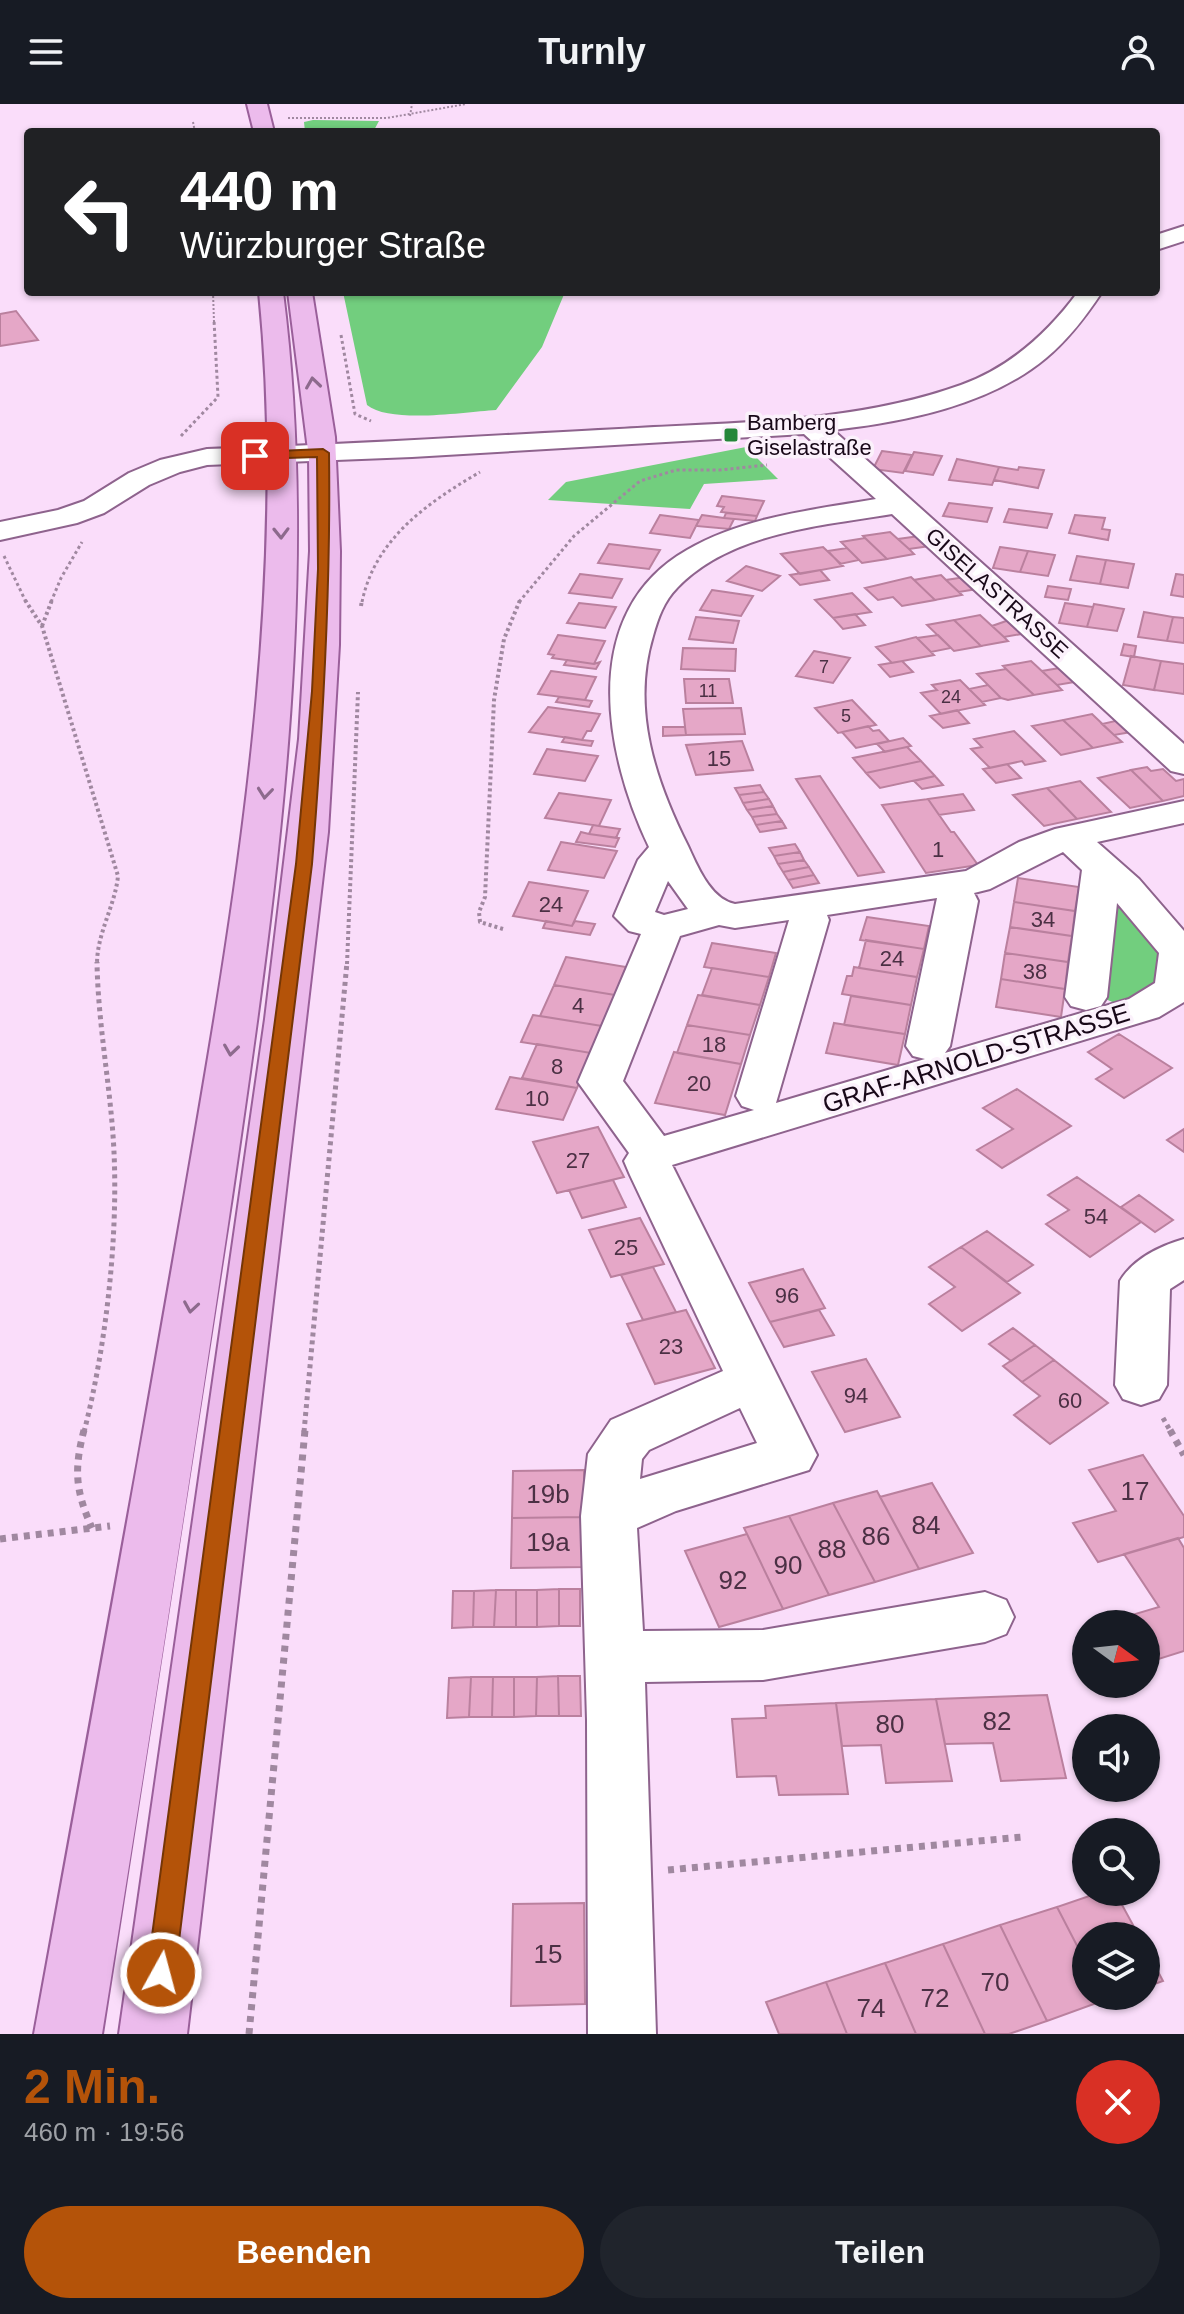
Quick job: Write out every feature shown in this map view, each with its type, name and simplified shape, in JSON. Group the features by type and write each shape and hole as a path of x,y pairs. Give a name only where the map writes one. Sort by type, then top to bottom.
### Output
{"main road":[{"path":"257,104 263,128"},
{"path":"68,2034 157,1519 225,1092 259,850 276,692 281,573 309,469 279,382 271,296"},
{"path":"153,2034 304,864 319,691 300,296"}],"street":[{"path":"1160,242 1184,233"},
{"path":"309,469 414,448 729,430 810,424 883,414 944,398 998,378 1033,358 1056,338 1087,296"},
{"name":"GISELASTRASSE","path":"810,424 1184,763"},
{"path":"2,532 94,507 139,479 181,462 207,457 309,469 369,467 414,448"},
{"path":"898,504 782,526 723,543 679,567 648,602 633,635 627,672 627,720 633,758 647,802 702,905 714,912 735,916 951,886 994,874 1033,850 1097,855 1184,812"},
{"path":"670,848 657,860 634,916 653,925 694,922 714,912"},
{"path":"1086,997 1097,855"},
{"name":"GRAF-ARNOLD-STRASSE","path":"650,1150 1160,1002 1173,993 1182,980 1183,964 1170,938 1097,855"},
{"path":"928,1046 958,901 951,886"},
{"path":"758,1096 809,920 804,907"},
{"path":"609,1516 660,1494 790,1455 653,1175 647,1161 650,1150 600,1082 653,925"},
{"path":"1141,1385 1145,1281 1184,1256"},
{"path":"622,2034 609,1516 615,1454 630,1435 754,1379"},
{"path":"614,1657 763,1655 985,1617"}],"path":[{"path":"410,116 412,104"},
{"path":"284,118 410,116 466,104"},
{"path":"193,122 194,128"},
{"path":"212,407 218,397 213,296"},
{"path":"338,323 355,414 374,421"},
{"path":"360,614 367,580 378,558 425,507 493,465 501,456 504,443"},
{"path":"503,929 480,922 479,912 485,897 494,700 504,639 522,595 574,536 640,481 676,470 720,470 767,465"},
{"path":"42,626 61,578 84,540 94,507"},
{"path":"2,532 2,552 29,609 42,626 118,876 116,899 103,930 97,957 98,1007 114,1152 109,1296 91,1404 76,1461 79,1499 92,1528"},
{"path":"249,2034 348,956 358,687"},
{"path":"0,1539 157,1519"},
{"path":"618,1874 1022,1837"}],"green space":[{"path":"379,121 375,128 305,128 304,122"},
{"path":"344,296 563,296 542,347 496,410 410,415 378,411 367,405"},
{"path":"746,447 778,479 704,484 690,509 548,500 566,482"},
{"path":"1110,891 1170,953 1169,980 1119,1005 1101,997"}],"building":[{"path":"16,311 38,340 0,346 0,314"},
{"path":"882,451 912,455 903,473 873,469"},
{"path":"914,452 942,456 933,475 905,471"},
{"path":"957,459 999,467 992,485 949,480"},
{"path":"999,467 1044,470 1038,488 994,480"},
{"path":"722,496 764,501 757,516 721,512 724,507 717,506"},
{"path":"949,503 992,508 987,522 943,516"},
{"path":"1009,509 1052,514 1047,528 1004,522"},
{"path":"726,513 757,516 755,521 724,518"},
{"path":"660,515 699,520 690,538 650,533"},
{"path":"702,515 734,519 729,529 696,526"},
{"path":"1075,515 1105,518 1102,529 1110,530 1108,540 1069,533"},
{"path":"890,532 914,554 887,559 863,536"},
{"path":"919,536 930,546 909,549 898,539"},
{"path":"865,538 887,559 862,563 841,542"},
{"path":"609,544 660,550 649,569 598,563"},
{"path":"823,547 843,566 800,574 781,554"},
{"path":"1000,547 1028,551 1020,572 993,568"},
{"path":"847,548 859,560 840,564 828,551"},
{"path":"1028,551 1055,555 1048,576 1020,572"},
{"path":"1077,556 1106,560 1100,584 1070,580"},
{"path":"1106,560 1134,564 1128,588 1100,584"},
{"path":"746,566 780,576 762,591 727,581"},
{"path":"820,570 829,580 800,585 790,575"},
{"path":"580,574 622,579 612,598 569,593"},
{"path":"1176,574 1184,575 1184,597 1171,595"},
{"path":"941,575 962,595 935,600 914,580"},
{"path":"911,577 935,600 902,606 893,597 878,600 865,588"},
{"path":"965,577 977,589 959,592 946,580"},
{"path":"1048,586 1071,589 1068,600 1045,597"},
{"path":"712,590 753,596 741,616 700,610"},
{"path":"852,593 871,612 833,618 815,600"},
{"path":"579,603 616,607 605,628 567,623"},
{"path":"1065,603 1093,607 1087,627 1059,623"},
{"path":"1094,604 1124,609 1117,631 1087,627"},
{"path":"1144,612 1173,617 1167,641 1138,637"},
{"path":"855,614 865,625 843,629 833,618"},
{"path":"980,615 1008,641 981,646 954,620"},
{"path":"696,617 739,621 733,643 689,639"},
{"path":"1173,617 1184,618 1184,643 1167,641"},
{"path":"1012,619 1027,633 1004,637 992,626"},
{"path":"954,620 981,646 954,651 927,625"},
{"path":"558,635 605,641 594,664 552,658 554,655 548,654"},
{"path":"938,635 951,648 931,652 917,638"},
{"path":"916,637 934,655 892,663 876,647"},
{"path":"1124,644 1136,646 1134,657 1121,655"},
{"path":"683,648 736,649 735,671 681,669"},
{"path":"814,651 850,658 833,683 796,676"},
{"path":"1131,656 1161,661 1154,690 1123,685"},
{"path":"567,660 600,662 596,669 564,665"},
{"path":"902,661 913,672 890,677 879,665"},
{"path":"1031,661 1062,690 1034,695 1003,666"},
{"path":"1161,661 1184,664 1184,694 1154,690"},
{"path":"1065,667 1080,681 1057,685 1042,671"},
{"path":"1006,669 1034,695 1008,700 1001,698 977,674"},
{"path":"551,671 596,677 585,700 538,694"},
{"path":"684,679 729,679 733,703 686,703"},
{"path":"960,680 985,705 941,714 921,693 937,690 932,685"},
{"path":"988,685 1001,698 982,702 969,689"},
{"path":"559,697 592,701 589,707 556,702"},
{"path":"852,700 876,725 838,733 815,708"},
{"path":"548,707 600,714 582,740 529,732"},
{"path":"741,708 745,734 686,735 683,709"},
{"path":"957,710 969,723 943,728 930,716"},
{"path":"1092,714 1122,742 1093,748 1063,720"},
{"path":"1124,719 1137,731 1114,735 1102,724"},
{"path":"1063,720 1093,748 1061,755 1032,726"},
{"path":"868,726 873,731 879,730 889,741 856,748 842,732"},
{"path":"663,727 685,727 686,735 663,736"},
{"path":"1014,731 1045,761 1025,765 1022,761 990,768 971,749 982,747 974,739"},
{"path":"565,737 593,741 591,746 562,742"},
{"path":"903,738 911,746 885,752 877,744"},
{"path":"742,741 753,770 696,775 686,745"},
{"path":"907,747 921,761 866,773 853,758"},
{"path":"547,749 598,756 585,781 534,774"},
{"path":"921,761 935,776 880,788 866,773"},
{"path":"1007,764 1021,778 996,783 983,769"},
{"path":"1147,767 1151,771 1163,769 1176,781 1184,779 1184,796 1163,801 1131,770"},
{"path":"1131,770 1163,801 1130,808 1098,778"},
{"path":"820,776 884,872 858,876 796,779"},
{"path":"935,776 943,785 922,789 914,781"},
{"path":"1080,781 1111,812 1077,819 1047,788"},
{"path":"760,785 764,792 739,795 735,788"},
{"path":"1047,788 1077,819 1044,826 1013,795"},
{"path":"764,792 769,799 743,803 739,795"},
{"path":"559,793 611,800 599,826 545,818"},
{"path":"963,794 974,810 939,815 928,799"},
{"path":"769,799 773,806 747,810 743,803"},
{"path":"928,799 978,865 926,873 882,805"},
{"path":"773,806 777,814 752,817 747,810"},
{"path":"777,814 782,821 756,825 752,817"},
{"path":"782,821 786,828 760,832 756,825"},
{"path":"593,825 620,829 616,838 589,834"},
{"path":"581,832 619,838 615,847 576,842"},
{"path":"561,842 617,851 604,878 548,870"},
{"path":"795,844 800,852 774,856 769,848"},
{"path":"800,852 804,860 778,864 774,856"},
{"path":"804,860 809,867 783,872 778,864"},
{"path":"809,867 814,875 788,880 783,872"},
{"path":"814,875 819,883 793,888 788,880"},
{"path":"1018,878 1079,887 1075,911 1014,902"},
{"path":"529,882 588,891 572,926 513,916"},
{"path":"1014,902 1075,911 1072,936 1010,927"},
{"path":"867,917 929,926 924,949 860,940"},
{"path":"546,921 572,926 575,921 595,924 590,935 543,928"},
{"path":"1010,927 1072,936 1068,962 1005,953"},
{"path":"866,940 924,949 917,977 859,968"},
{"path":"712,943 776,953 769,977 704,967"},
{"path":"1005,953 1068,962 1065,989 1001,979"},
{"path":"566,957 626,967 615,995 554,985"},
{"path":"854,967 917,977 911,1005 842,994 847,976 852,976"},
{"path":"712,968 769,977 760,1005 702,995"},
{"path":"1001,979 1065,989 1061,1017 996,1007"},
{"path":"554,985 615,995 602,1026 540,1016"},
{"path":"698,995 760,1005 750,1035 687,1025"},
{"path":"851,996 911,1005 905,1034 844,1025"},
{"path":"533,1015 602,1026 591,1053 521,1042"},
{"path":"834,1023 905,1034 898,1065 826,1053"},
{"path":"687,1025 750,1035 741,1064 677,1053"},
{"path":"1119,1034 1172,1068 1124,1098 1096,1079 1112,1069 1088,1052"},
{"path":"537,1044 591,1053 577,1088 522,1078"},
{"path":"674,1052 741,1064 725,1115 655,1103"},
{"path":"510,1077 577,1088 563,1120 496,1109"},
{"path":"1017,1089 1071,1126 1002,1168 977,1150 1013,1129 983,1108"},
{"path":"598,1127 624,1177 557,1193 533,1142"},
{"path":"1184,1129 1184,1152 1167,1140"},
{"path":"1077,1177 1141,1222 1090,1257 1046,1224 1069,1210 1048,1195"},
{"path":"613,1180 626,1207 582,1218 569,1190"},
{"path":"1139,1195 1173,1220 1155,1232 1121,1207"},
{"path":"640,1218 664,1264 611,1277 589,1230"},
{"path":"987,1231 1033,1265 1007,1282 961,1247"},
{"path":"961,1247 1020,1293 962,1331 929,1304 955,1287 929,1267"},
{"path":"653,1267 676,1312 643,1320 621,1275"},
{"path":"803,1269 825,1308 770,1322 749,1283"},
{"path":"686,1310 715,1368 655,1384 627,1324"},
{"path":"819,1310 834,1335 784,1347 770,1322"},
{"path":"1013,1328 1035,1345 1011,1361 989,1344"},
{"path":"1035,1345 1054,1360 1022,1382 1003,1366"},
{"path":"866,1359 900,1417 845,1432 812,1372"},
{"path":"1054,1360 1108,1403 1050,1444 1014,1415 1040,1396 1022,1382"},
{"path":"1143,1455 1184,1516 1184,1537 1098,1562 1073,1523 1116,1511 1089,1470"},
{"path":"584,1470 584,1517 512,1518 513,1471"},
{"path":"932,1483 973,1553 919,1569 880,1497"},
{"path":"877,1491 919,1569 875,1582 833,1503"},
{"path":"833,1503 875,1582 829,1595 789,1516"},
{"path":"789,1516 829,1595 783,1609 744,1528"},
{"path":"584,1517 585,1567 511,1568 512,1518"},
{"path":"747,1534 783,1609 719,1627 685,1551"},
{"path":"1178,1538 1184,1548 1184,1651 1160,1659 1160,1610 1149,1610 1159,1607 1124,1554"},
{"path":"559,1589 559,1626 537,1627 537,1590"},
{"path":"559,1589 580,1589 580,1626 559,1626"},
{"path":"496,1590 494,1627 473,1627 474,1591"},
{"path":"496,1590 516,1590 516,1627 494,1627"},
{"path":"516,1590 537,1590 537,1627 516,1627"},
{"path":"453,1591 474,1591 473,1627 452,1628"},
{"path":"558,1676 559,1716 536,1716 537,1677"},
{"path":"558,1676 580,1676 581,1716 559,1716"},
{"path":"471,1677 469,1717 447,1718 449,1678"},
{"path":"471,1677 493,1677 492,1717 469,1717"},
{"path":"493,1677 514,1677 514,1717 492,1717"},
{"path":"514,1677 537,1677 536,1716 514,1717"},
{"path":"1047,1695 1066,1778 1001,1781 993,1743 945,1744 936,1699"},
{"path":"936,1699 952,1781 886,1783 881,1745 842,1746 836,1703"},
{"path":"836,1703 848,1794 779,1795 776,1776 737,1777 732,1719 766,1718 765,1706"},
{"path":"1072,1902 1072,1906 1123,1906 1131,1922 1072,1922 1072,1936 1057,1907"},
{"path":"584,1903 585,2004 511,2006 513,1904"},
{"path":"1057,1907 1072,1936 1072,2010 1077,2010 1047,2021 1000,1925"},
{"path":"1000,1925 1047,2021 1009,2034 985,2034 943,1944"},
{"path":"943,1944 985,2034 916,2034 885,1963"},
{"path":"885,1963 916,2034 847,2034 826,1982"},
{"path":"826,1982 847,2034 779,2034 766,2002"}],"place":[{"name":"Bamberg Giselastraße","path":"731,435"}],"route":[{"path":"161,1973 277,1090 304,864 319,691 324,569 323,453 255,456"}]}
